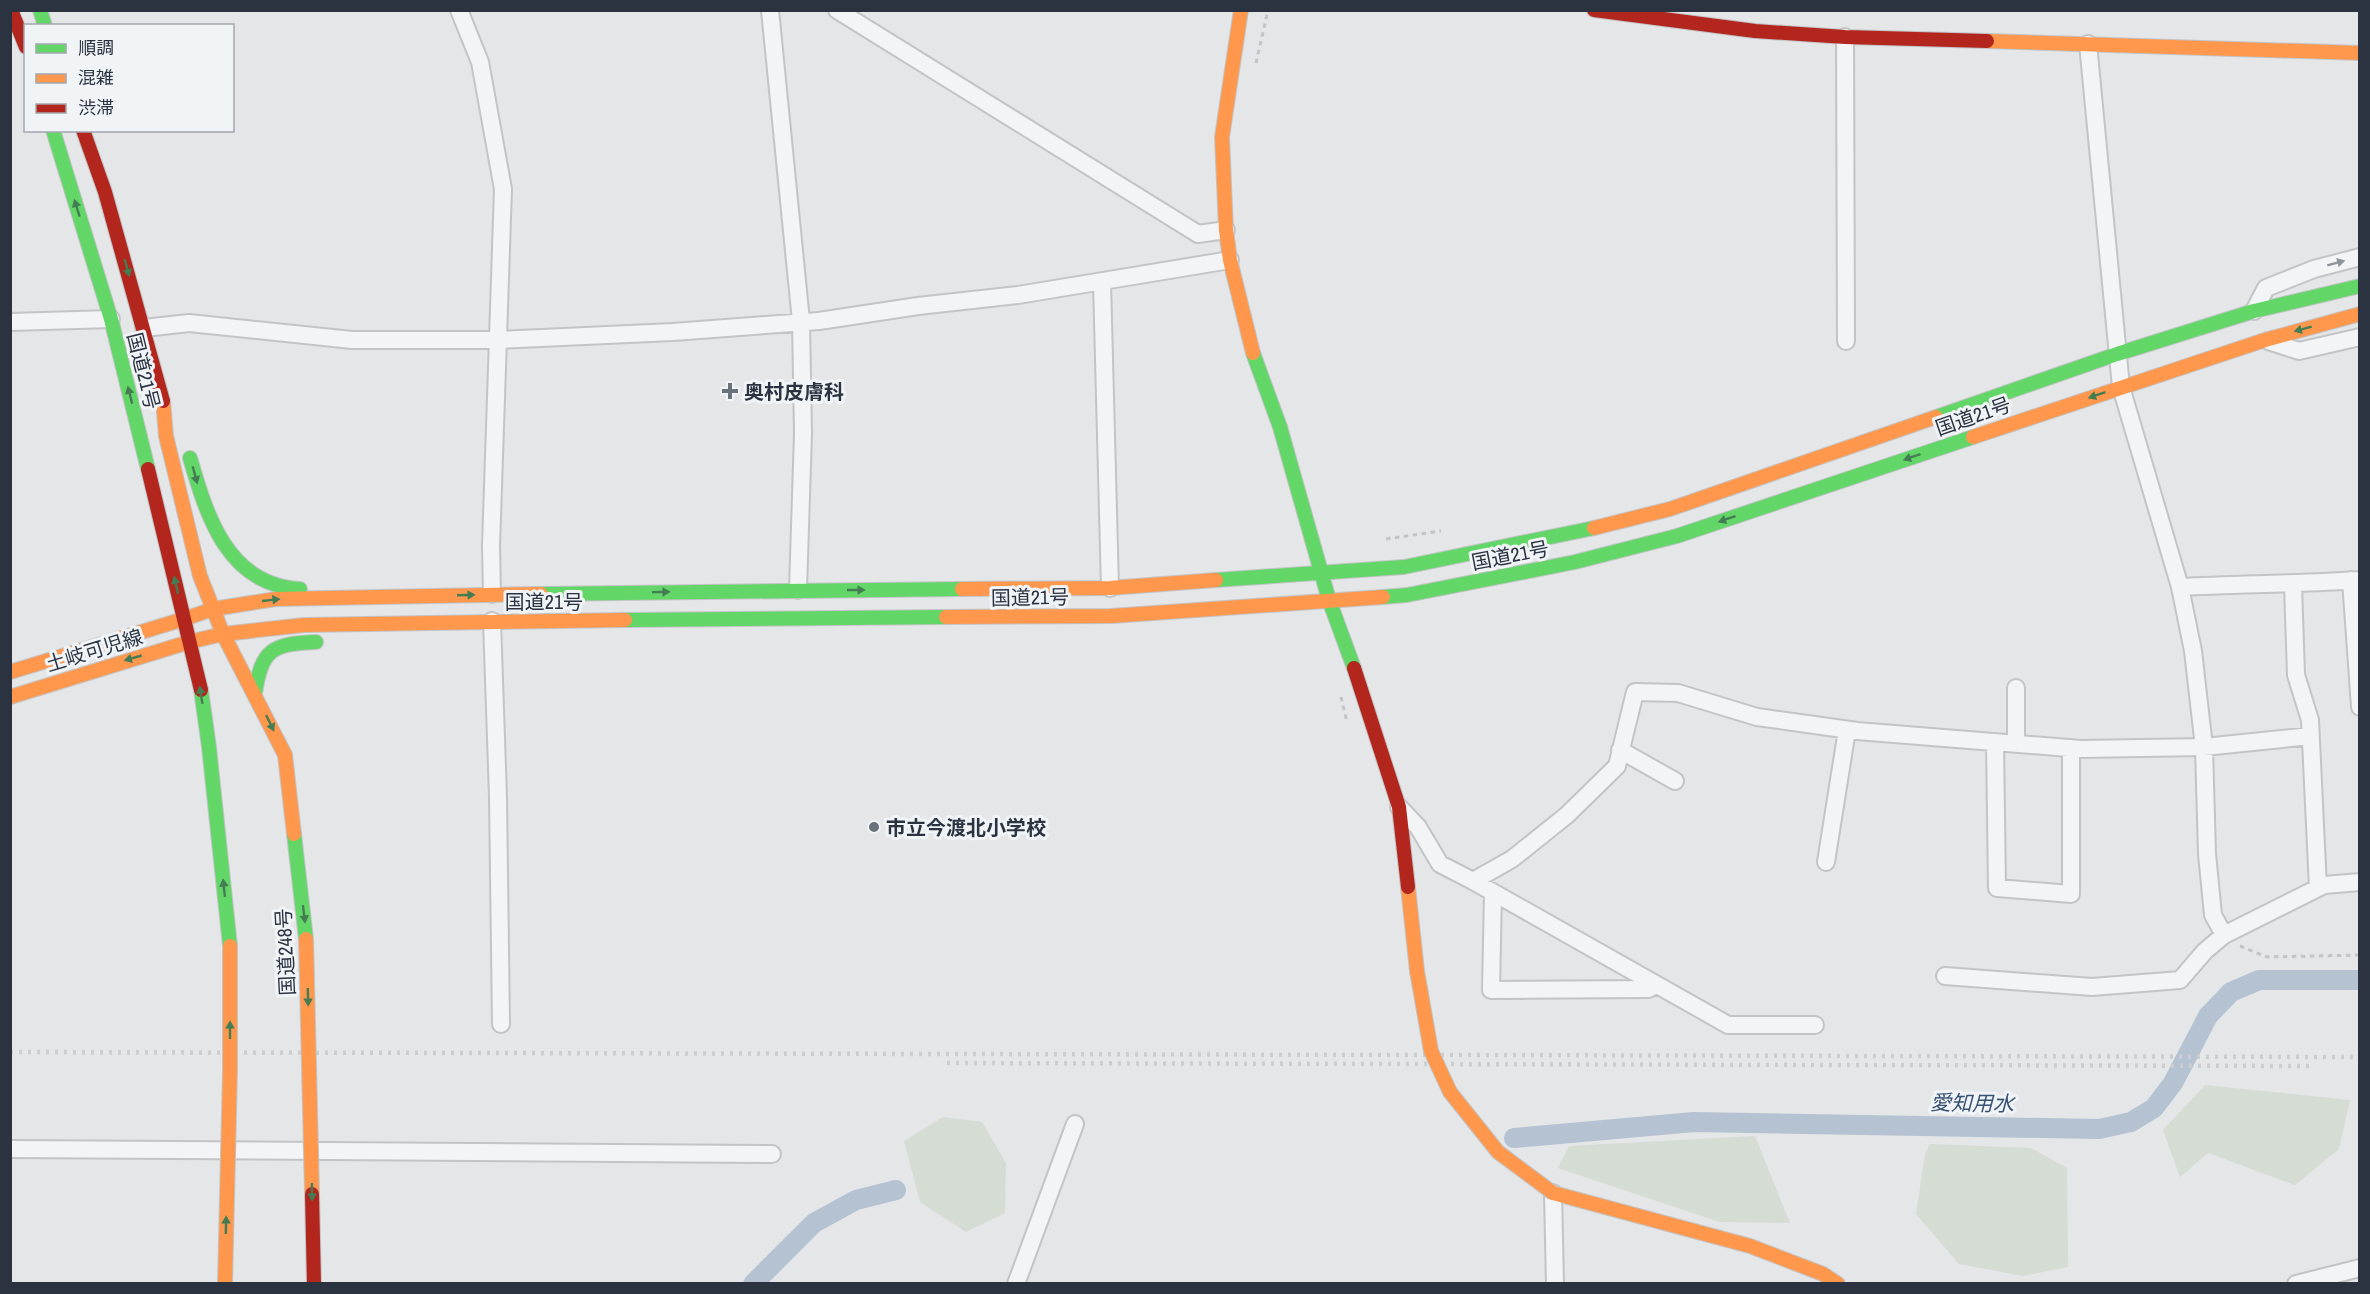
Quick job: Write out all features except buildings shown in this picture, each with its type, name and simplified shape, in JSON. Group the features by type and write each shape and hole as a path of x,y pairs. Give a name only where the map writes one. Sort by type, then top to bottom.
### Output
{"main road":[{"path":"21,10 11,11 24,43"},
{"path":"1241,10 1222,137 1226,230 1230,260 1256,365 1280,427 1329,600 1360,684 1399,807 1417,971 1431,1051 1450,1092 1498,1152 1553,1193 1750,1246 1823,1274 1838,1284"},
{"path":"1594,10 1658,15 1755,31 1845,37 2360,53"},
{"name":"国道21号","path":"54,132 111,319 189,642 223,634 304,625 492,621 1111,616 1419,592 1575,562 1677,536 2265,340 2360,314"},
{"name":"国道21号","path":"84,132 105,192 144,328 164,403 168,447 200,576 213,609 276,599 492,594 1110,588 1404,567 1568,535 1670,509 2117,354 2254,311 2360,286"},
{"path":"164,403 177,422"},
{"path":"186,441 199,492 222,539 241,566 265,582 294,589 401,592 415,597"},
{"name":"土岐可児線","path":"10,672 213,609"},
{"name":"国道248号","path":"213,609 223,634 285,755 306,939 314,1284"},
{"path":"392,639 435,623"},
{"path":"255,693 259,666 267,653 311,642 334,641"},
{"path":"189,642 199,680 209,747 230,946 230,1070 225,1284"},
{"name":"土岐可児線","path":"10,697 189,642"}],"street":[{"path":"459,10 480,62 503,189 491,546 492,594"},
{"path":"770,10 801,321 803,433 798,590"},
{"path":"837,10 1198,234 1226,230"},
{"path":"1845,37 1846,341"},
{"path":"2088,44 2121,387 2180,587 2193,651 2204,747 2207,854 2213,915 2224,935"},
{"path":"2254,311 2266,288 2314,269 2360,257"},
{"path":"144,328 189,323 352,340 499,340 673,332 819,321 918,306 1018,296 1230,260"},
{"path":"1102,282 1110,588"},
{"path":"10,322 111,319"},
{"path":"2265,340 2299,351 2360,337"},
{"path":"2180,587 2252,583 2293,585 2355,580 2360,706"},
{"path":"2293,585 2296,675 2310,720 2318,888"},
{"path":"492,621 498,797 501,1024"},
{"path":"2016,688 2016,744"},
{"path":"1473,881 1512,859 1567,815 1617,766 1635,692 1678,693 1757,717 1846,730 2071,748 2204,747 2311,736"},
{"path":"1826,862 1846,730"},
{"path":"1995,742 1997,888 2071,894 2071,748"},
{"path":"1620,750 1675,781"},
{"path":"1399,807 1418,827 1440,864 1728,1025 1815,1024"},
{"path":"1945,976 2092,987 2180,980 2205,951 2224,935 2324,885 2360,882"},
{"path":"1493,892 1491,990 1648,989 1656,985"},
{"path":"1016,1284 1075,1124"},
{"path":"10,1149 772,1154"},
{"path":"1553,1193 1555,1284"},
{"path":"2296,1284 2360,1268"}],"path":[{"path":"1256,63 1268,10"},
{"path":"1386,539 1441,531"},
{"path":"2224,935 2245,949 2267,957 2360,955"}],"shaded area":[{"path":"2205,1085 2350,1100 2339,1149 2295,1185 2208,1153 2180,1177 2163,1130"},
{"path":"943,1117 982,1122 1006,1163 1005,1213 966,1232 920,1202 904,1141"},
{"path":"1755,1136 1790,1223 1720,1222 1558,1168 1569,1146"},
{"path":"1930,1144 2031,1148 2067,1168 2068,1267 2023,1276 1959,1264 1916,1214 1925,1154"}],"waterway":[{"name":"愛知用水","path":"1514,1138 1694,1122 2099,1129 2131,1122 2154,1108 2173,1083 2208,1016 2231,992 2259,980 2360,980"},
{"name":"愛知用水","path":"753,1284 814,1223 856,1200 896,1190"}],"railway":[{"path":"10,1052 2360,1057"},
{"path":"947,1063 2315,1066"}],"traffic: fast":[{"path":"40,10 44,24"},
{"path":"54,132 111,319 148,469"},
{"path":"1936,417 2117,354 2254,311 2360,286"},
{"path":"1253,353 1280,427 1329,600 1354,668"},
{"path":"1383,597 1407,595 1575,562 1677,536 1973,437"},
{"path":"190,458 213,524 224,544 238,561 255,575 275,585 300,589"},
{"path":"1216,580 1404,567 1594,528"},
{"path":"541,594 962,589"},
{"path":"625,620 946,617"},
{"path":"255,693 261,667 272,652 279,647 316,642"},
{"path":"201,690 230,946"},
{"path":"294,834 306,939"}],"traffic: slow":[{"path":"1241,10 1222,137 1226,230 1230,260 1253,353"},
{"path":"1987,41 2360,53"},
{"path":"1973,437 2265,340 2360,314"},
{"path":"163,401 166,436 200,576 223,634 285,755 294,834"},
{"path":"1594,528 1670,509 1936,417"},
{"path":"962,589 1110,588 1216,580"},
{"path":"184,619 213,609 276,599 541,594"},
{"path":"946,617 1111,616 1383,597"},
{"path":"10,672 184,619"},
{"path":"189,642 223,634 304,625 625,620"},
{"path":"10,697 189,642"},
{"path":"1408,887 1417,971"},
{"path":"306,939 312,1194"},
{"path":"225,1284 230,1070 230,946"},
{"path":"1417,971 1431,1051 1450,1092 1498,1152 1553,1193"},
{"path":"1553,1193 1750,1246 1823,1274 1838,1284"}],"traffic: jam":[{"path":"11,10 24,42"},
{"path":"1594,10 1755,31 1845,37 1987,41"},
{"path":"84,132 105,192 163,401"},
{"path":"148,469 201,690"},
{"path":"1354,668 1399,807 1408,887"},
{"path":"312,1194 314,1284"}],"place":[{"name":"奥村皮膚科","path":"730,391"},
{"name":"市立今渡北小学校","path":"874,827"}]}
